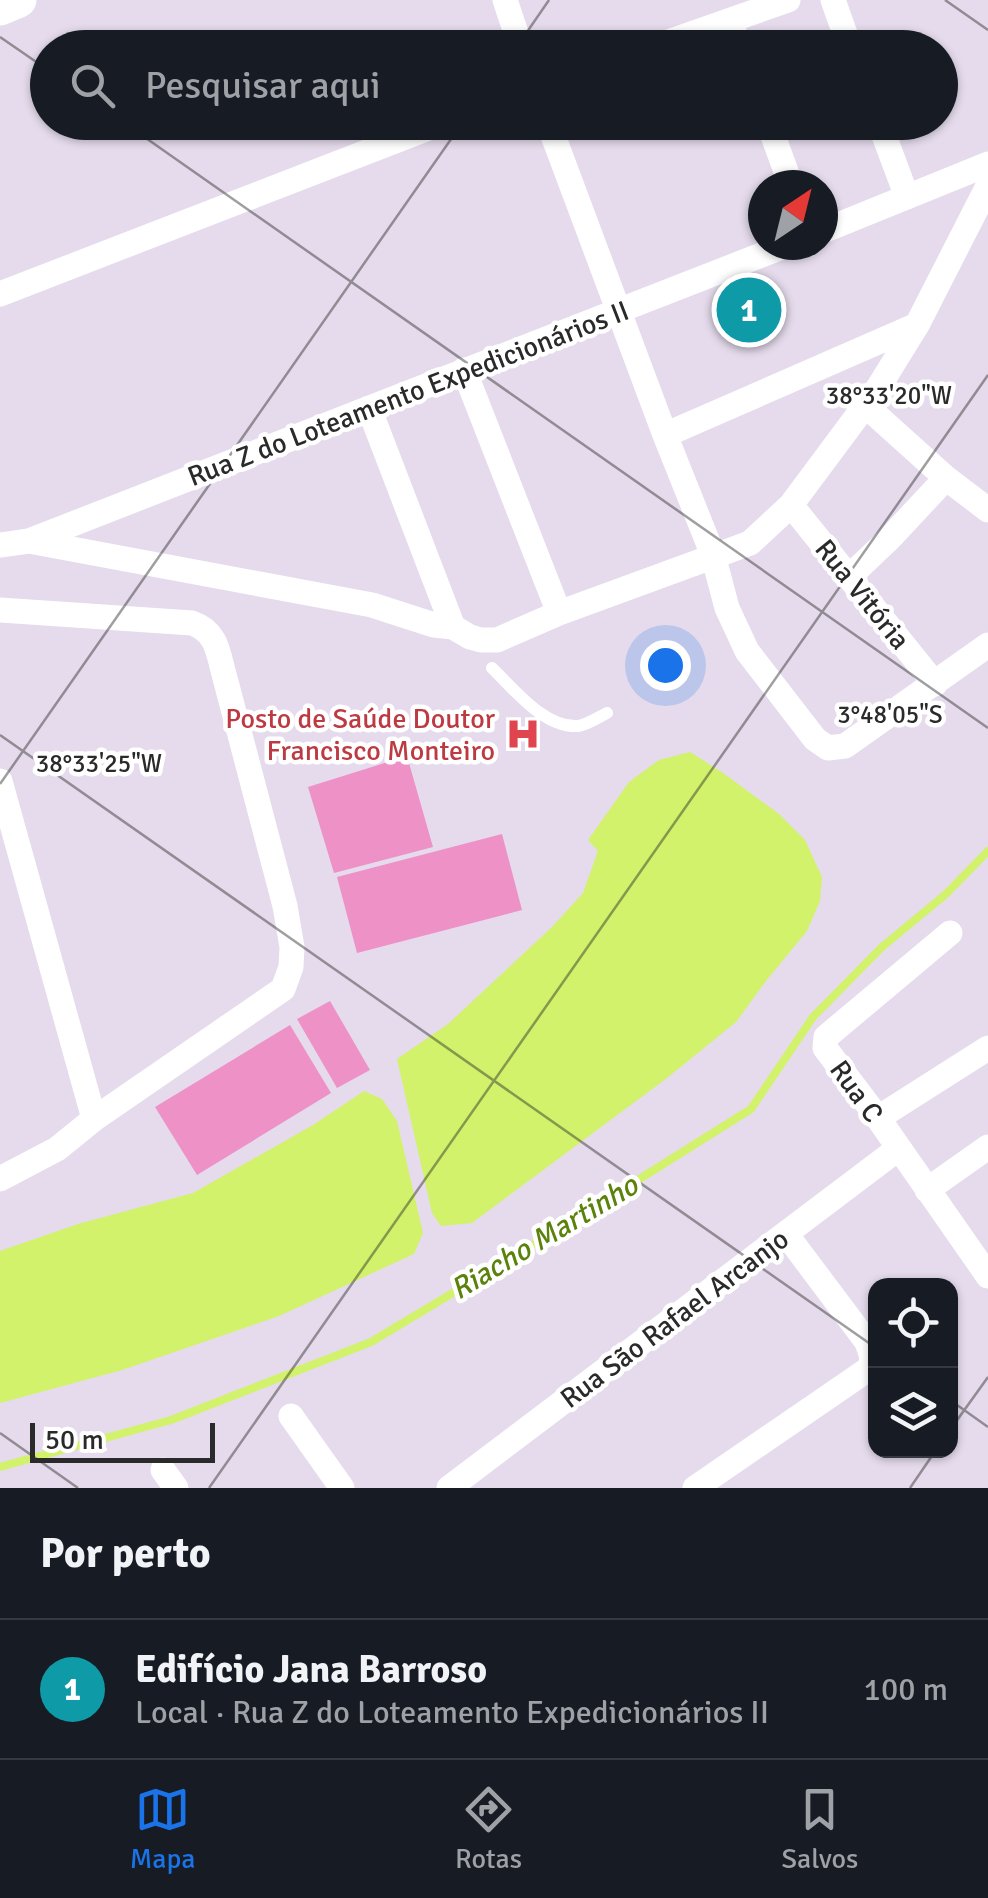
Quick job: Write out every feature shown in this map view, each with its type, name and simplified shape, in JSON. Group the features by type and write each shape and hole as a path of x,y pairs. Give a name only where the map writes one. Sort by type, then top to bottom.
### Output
{"street":[{"path":"0,8 19,0"},
{"path":"505,0 515,30"},
{"path":"704,30 788,0"},
{"path":"832,0 843,30"},
{"path":"730,21 733,30"},
{"path":"0,294 398,140"},
{"path":"555,140 713,555 727,608 747,651 815,740 828,748 845,746 988,645"},
{"path":"775,140 786,170"},
{"path":"886,140 907,197"},
{"path":"838,225 988,164"},
{"path":"0,545 29,542 372,605 434,625 453,627 470,637 497,640 559,613 750,543 791,504 866,406 918,325 988,186"},
{"name":"Rua Z do Loteamento Expedicionários II","path":"29,542 748,260"},
{"path":"665,434 918,325"},
{"path":"464,370 559,613"},
{"path":"866,406 988,510"},
{"path":"369,408 453,627"},
{"path":"850,576 946,478"},
{"name":"Rua Vitória","path":"791,504 935,684"},
{"path":"0,610 192,623 208,630 225,678 292,947 292,967 283,989 57,1149 0,1179"},
{"path":"0,781 94,1120"},
{"name":"Rua C","path":"950,934 824,1040 825,1048 988,1276"},
{"path":"878,1118 988,1048"},
{"path":"927,1190 988,1147"},
{"name":"Rua São Rafael Arcanjo","path":"449,1488 899,1148"},
{"path":"695,1488 870,1368 872,1357 867,1342 786,1234"},
{"path":"290,1416 342,1488"}],"lane":[{"path":"492,668 534,711 561,722 579,726 607,713"}],"shaded area":[{"path":"690,752 779,814 805,840 822,877 820,901 807,931 736,1022 667,1078 472,1223 441,1226 432,1213 397,1059 448,1024 583,893 598,851 588,840 629,782 659,760"},
{"path":"407,756 433,847 334,873 308,787"},
{"path":"502,834 522,910 357,953 337,877"},
{"path":"330,1001 370,1070 337,1088 297,1019"},
{"path":"290,1025 331,1093 197,1175 155,1107"},
{"path":"364,1091 382,1099 397,1121 423,1233 414,1254 279,1316 122,1370 0,1403 0,1251 78,1224 193,1193 313,1125"}],"waterway":[{"name":"Riacho Martinho","path":"0,1467 171,1420 371,1342 571,1222 751,1109 813,1017 882,947 946,894 988,851"}],"place":[{"name":"Edifício Jana Barroso","path":"749,310"},
{"name":"Posto de Saúde Doutor Francisco Monteiro","path":"523,734"}]}
